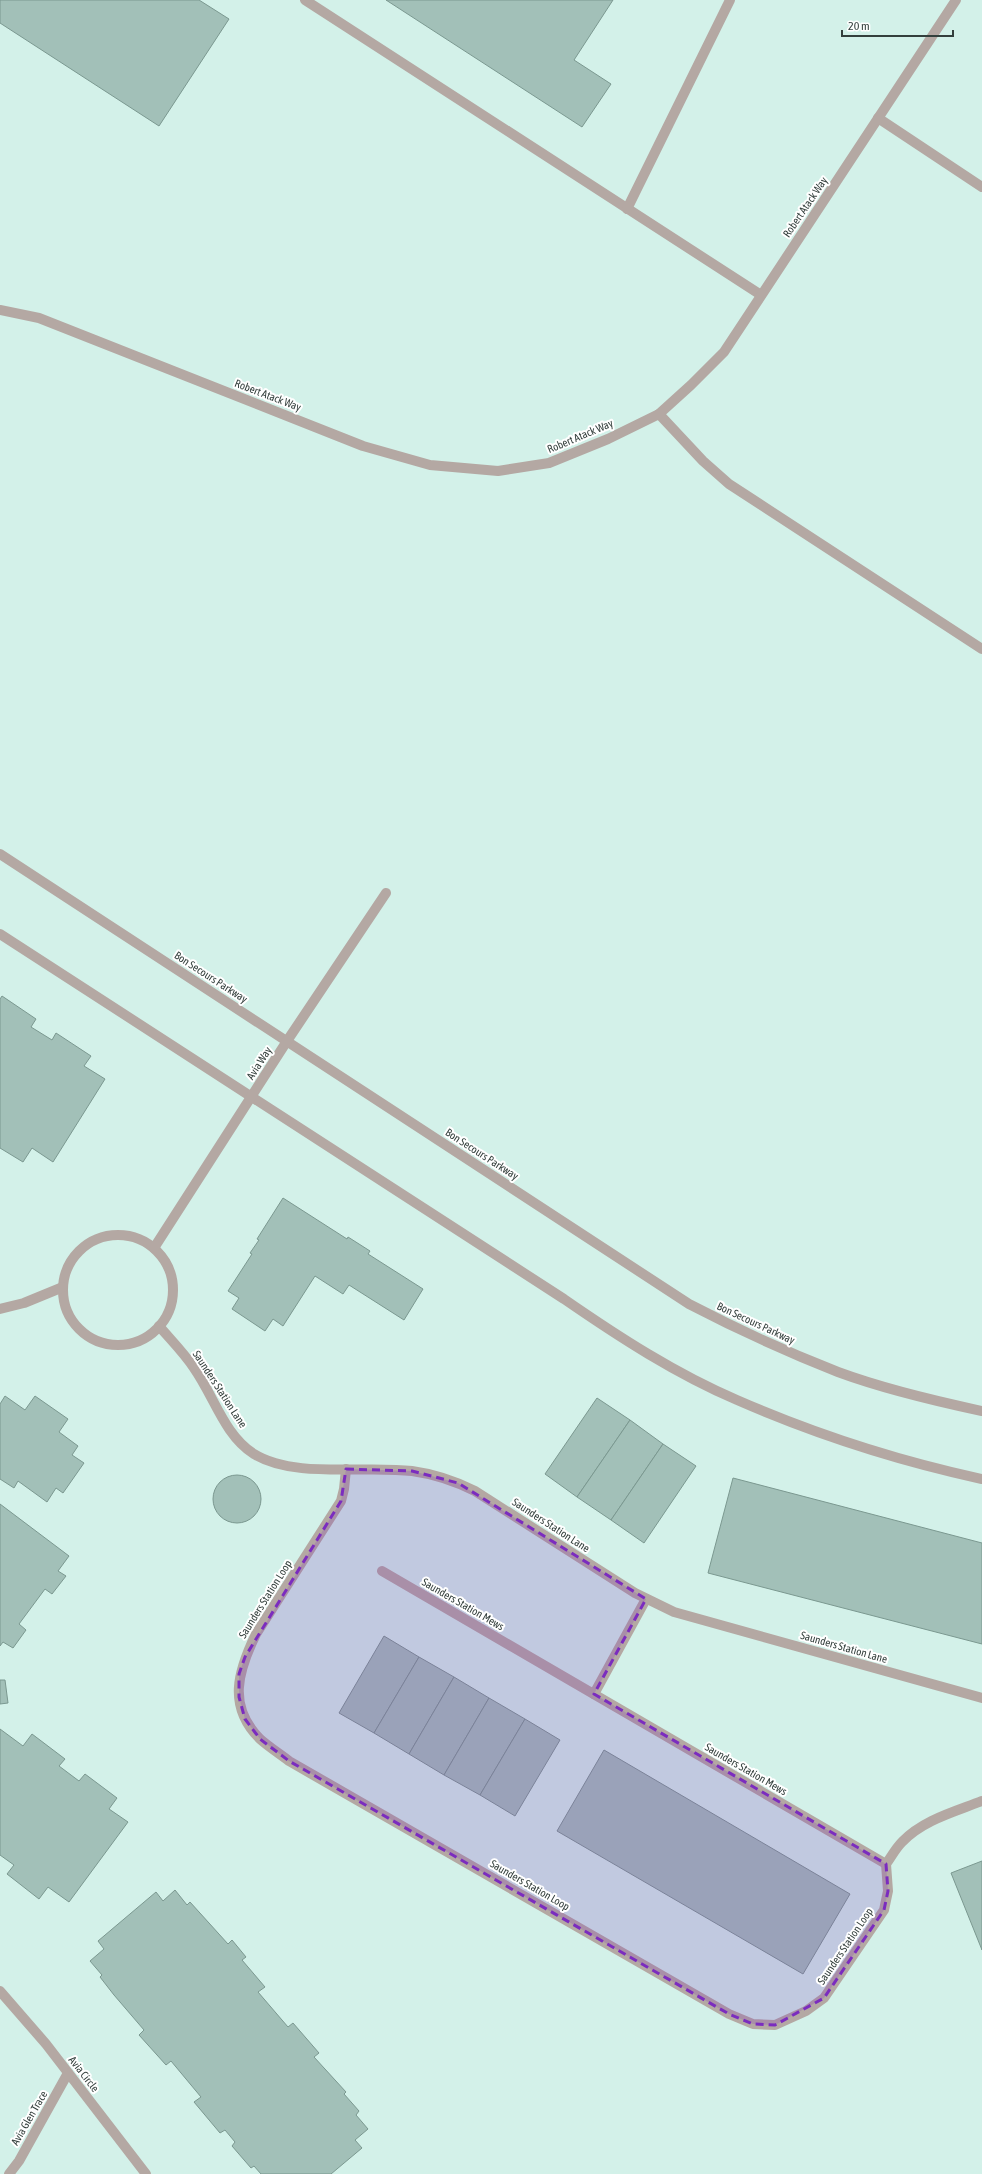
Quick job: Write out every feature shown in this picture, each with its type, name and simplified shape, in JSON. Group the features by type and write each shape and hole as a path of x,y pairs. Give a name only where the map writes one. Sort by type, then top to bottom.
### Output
{"street":[{"path":"305,0 761,295"},
{"path":"628,208 730,0"},
{"name":"Robert Atack Way","path":"0,310 39,318 363,446 430,465 498,471 549,462 608,439 659,414 692,385 724,352 956,0"},
{"path":"878,118 982,187"},
{"path":"659,414 703,461 729,484 982,649"},
{"name":"Bon Secours Parkway","path":"0,854 688,1304 750,1335 839,1372 942,1402 982,1411"},
{"name":"Avia Way","path":"154,1248 287,1041 386,893"},
{"path":"0,934 252,1096 620,1338 683,1373 736,1400 797,1425 945,1471 982,1479"},
{"path":"122,1235 139,1239 154,1248 163,1258 170,1271 173,1286 172,1300 168,1314 160,1326 147,1337 131,1343 114,1344 98,1341 83,1332 72,1320 65,1304 63,1287 66,1270 76,1255 88,1243 105,1236 122,1235"},
{"path":"0,1309 24,1303 63,1287"},
{"name":"Saunders Station Lane","path":"160,1326 194,1368 225,1422 239,1440 254,1454 273,1463 293,1468 412,1471 458,1483 475,1490 646,1599 674,1612 982,1698"},
{"name":"Saunders Station Loop","path":"346,1469 341,1501 256,1634 239,1674 239,1697 245,1720 260,1739 289,1761 729,2014 753,2024 775,2025 806,2011 824,1998 884,1910 888,1891 886,1864"},
{"name":"Saunders Station Mews","path":"382,1571 886,1864"},
{"path":"594,1694 646,1599"},
{"path":"886,1864 902,1842 918,1828 935,1819 982,1802"},
{"name":"Avia Circle","path":"0,1991 46,2044 146,2174"},
{"name":"Avia Glen Trace","path":"9,2174 19,2161 68,2073"}],"highlighted area":[{"path":"346,1469 412,1471 458,1483 646,1599 594,1694 886,1864 888,1891 884,1910 824,1998 775,2025 753,2024 729,2014 289,1761 260,1739 245,1719 239,1697 239,1674 245,1657 341,1501"}],"building":[{"path":"0,0 199,0 229,19 159,126 0,23"},
{"path":"386,0 613,0 574,60 611,84 582,127"},
{"path":"2,996 36,1019 31,1027 52,1040 56,1033 91,1056 84,1066 105,1079 53,1162 32,1148 23,1162 0,1148 0,999"},
{"path":"283,1198 347,1239 348,1237 370,1251 368,1254 423,1289 404,1320 349,1285 343,1294 315,1276 283,1326 273,1319 265,1331 232,1309 239,1298 228,1291 252,1254 250,1253 259,1240 257,1239"},
{"path":"5,1396 25,1410 35,1396 68,1419 59,1432 78,1446 72,1455 84,1463 63,1493 56,1488 47,1502 18,1481 14,1488 0,1479 0,1404"},
{"path":"597,1398 630,1420 577,1497 545,1474"},
{"path":"630,1420 663,1444 611,1520 577,1497"},
{"path":"663,1444 696,1466 644,1543 611,1520"},
{"path":"237,1475 246,1477 254,1482 259,1490 261,1499 259,1508 254,1516 246,1521 237,1523 228,1521 220,1516 215,1508 213,1499 215,1490 220,1482 228,1477"},
{"path":"733,1478 982,1543 982,1644 708,1573"},
{"path":"0,1504 69,1556 58,1571 66,1576 52,1594 45,1589 19,1624 26,1630 13,1648 3,1642 0,1646"},
{"path":"384,1636 419,1657 374,1733 339,1713"},
{"path":"419,1657 454,1677 409,1754 374,1733"},
{"path":"454,1677 489,1698 444,1775 409,1754"},
{"path":"0,1680 5,1680 8,1703 0,1704"},
{"path":"489,1698 525,1719 480,1795 444,1775"},
{"path":"525,1719 560,1740 515,1816 480,1795"},
{"path":"0,1729 23,1746 32,1734 65,1759 59,1766 79,1781 85,1774 117,1798 109,1809 128,1822 69,1902 48,1887 39,1899 7,1874 14,1865 0,1855"},
{"path":"604,1750 850,1894 803,1974 557,1831"},
{"path":"982,1861 982,1950 951,1873"},
{"path":"175,1890 187,1905 190,1902 228,1944 232,1940 246,1957 242,1960 265,1987 258,1992 288,2027 293,2023 319,2053 314,2057 346,2092 344,2094 359,2111 356,2115 368,2129 355,2140 362,2148 331,2174 261,2174 254,2166 251,2168 232,2146 235,2142 225,2130 220,2133 194,2102 201,2097 171,2061 166,2065 139,2035 144,2030 114,1995 100,1977 102,1975 90,1961 104,1949 98,1941 156,1892 163,1901"}]}
